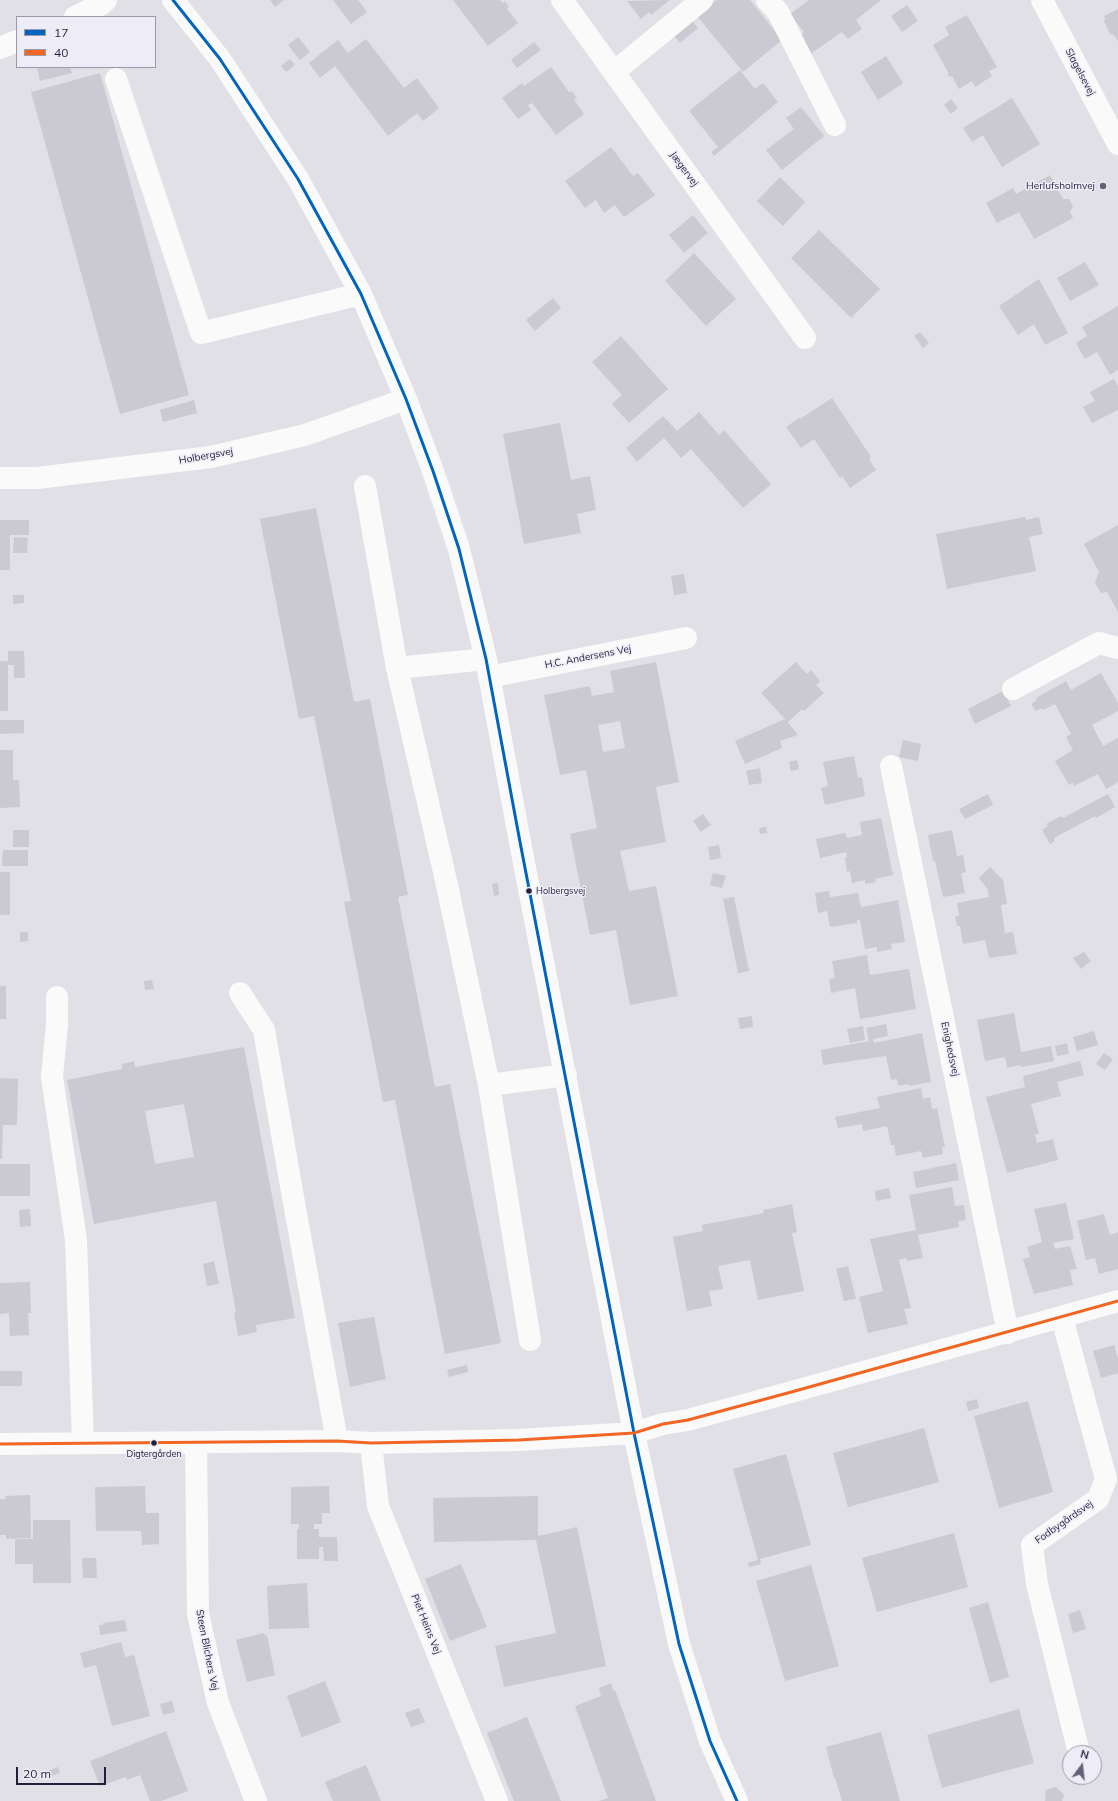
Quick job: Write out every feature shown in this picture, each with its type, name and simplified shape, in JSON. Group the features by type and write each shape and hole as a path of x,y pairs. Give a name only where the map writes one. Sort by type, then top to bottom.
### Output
{"street":[{"path":"77,16 102,4 106,0"},
{"path":"173,0 220,59 298,179 361,294 406,399 433,471 459,549 488,668 634,1433 679,1644 710,1741 737,1801"},
{"name":"Jægervej","path":"562,0 805,338"},
{"path":"614,72 702,0"},
{"path":"768,0 778,12 835,125"},
{"name":"Slagelsevej","path":"1042,0 1118,144"},
{"path":"0,48 16,41"},
{"path":"116,79 201,334 361,294"},
{"name":"Holbergsvej","path":"0,478 37,478 211,457 305,435 406,399"},
{"path":"365,486 397,668 447,885 489,1085 530,1340"},
{"name":"H.C. Andersens Vej","path":"397,668 488,668 686,638"},
{"path":"1013,689 1100,643 1118,649"},
{"name":"Enighedsvej","path":"891,766 1008,1333"},
{"path":"240,993 264,1030 290,1186 338,1441"},
{"path":"57,998 57,1024 52,1077 76,1240 83,1443"},
{"path":"489,1085 566,1075"},
{"path":"0,1444 338,1441 371,1443 519,1440 634,1433 663,1424 688,1420 1008,1333 1118,1301"},
{"name":"Fodbygårdsvej","path":"1062,1318 1106,1478 1098,1499 1032,1544 1037,1584 1077,1745"},
{"name":"Steen Blichers Vej","path":"196,1443 198,1614 218,1704 256,1801"},
{"name":"Piet Heins Vej","path":"371,1443 378,1506 497,1801"}],"building":[{"path":"270,0 284,0 275,7"},
{"path":"333,0 358,0 367,12 351,24"},
{"path":"453,0 500,0 502,3 505,1 509,7 507,9 518,23 488,46"},
{"path":"670,0 651,15 649,12 641,19 627,1"},
{"path":"717,0 750,0 782,40 743,72 697,16"},
{"path":"809,0 881,0 856,20 862,29 848,39 842,32 809,55 797,38 804,32 790,14"},
{"path":"907,5 918,21 902,32 891,16"},
{"path":"1118,9 1118,41 1114,35 1110,34 1104,21 1104,16"},
{"path":"967,15 997,67 989,71 992,76 975,87 972,81 959,89 952,76 949,77 949,74 933,45 949,35 945,27"},
{"path":"692,21 698,28 680,43 674,36"},
{"path":"298,37 310,52 300,60 288,45"},
{"path":"366,39 404,88 417,78 439,108 423,121 417,113 388,136 335,66 320,78 309,63 338,40 348,53"},
{"path":"534,42 541,50 517,68 511,60"},
{"path":"886,56 903,83 878,100 861,72"},
{"path":"290,59 295,65 286,72 281,66"},
{"path":"551,67 569,92 572,91 577,98 574,100 584,114 556,135 532,103 528,105 531,110 518,119 502,98 522,83 524,86"},
{"path":"37,68 70,68 72,73 40,81"},
{"path":"740,70 755,89 763,83 778,102 714,156 711,152 718,147 689,111"},
{"path":"100,73 189,395 120,414 31,92"},
{"path":"1012,98 1040,144 1002,167 983,135 972,142 963,128"},
{"path":"951,99 958,108 951,114 944,105"},
{"path":"801,107 824,136 782,170 766,150 794,129 786,118"},
{"path":"611,147 633,176 638,173 655,195 624,217 615,205 604,213 596,200 585,208 565,181"},
{"path":"1050,175 1063,199 1069,199 1073,207 1070,212 1073,218 1034,239 1019,212 997,223 986,203 1013,188 1016,194"},
{"path":"780,177 805,202 783,226 757,201"},
{"path":"693,215 708,233 684,253 669,235"},
{"path":"819,230 880,289 851,318 791,258"},
{"path":"694,253 736,299 706,326 665,281"},
{"path":"1085,262 1099,285 1070,301 1057,278"},
{"path":"1039,279 1068,333 1045,345 1034,324 1018,335 999,306"},
{"path":"553,298 561,308 535,331 526,320"},
{"path":"1118,306 1118,370 1110,375 1097,352 1085,359 1076,343 1087,336 1082,327"},
{"path":"920,332 929,343 923,348 914,336"},
{"path":"621,336 668,389 629,423 612,404 622,395 592,362"},
{"path":"1114,379 1118,387 1118,410 1092,423 1083,407 1095,401 1090,392"},
{"path":"832,398 871,457 869,459 876,470 850,488 842,476 840,478 814,439 801,448 786,427"},
{"path":"194,400 197,413 163,422 160,410"},
{"path":"699,412 719,435 724,430 771,484 743,508 691,449 681,458 664,438 637,462 626,448 663,416 677,431"},
{"path":"560,423 571,480 590,476 596,510 577,514 581,533 524,544 503,434"},
{"path":"316,508 354,702 370,699 408,895 398,897 435,1087 450,1084 501,1343 445,1354 395,1100 383,1102 344,902 351,901 314,716 299,719 260,519"},
{"path":"1025,517 1026,520 1039,517 1043,534 1029,537 1036,571 947,589 936,534"},
{"path":"0,520 29,520 29,535 10,535 10,570 0,570"},
{"path":"1118,525 1118,612 1107,592 1101,593 1095,583 1099,572 1084,544"},
{"path":"14,537 28,538 27,553 13,553"},
{"path":"684,574 687,593 674,595 671,576"},
{"path":"13,595 24,595 24,603 13,604"},
{"path":"8,651 24,651 25,678 14,678 14,665 8,665 8,711 0,711 0,661 8,661"},
{"path":"656,662 679,782 656,787 666,842 620,851 629,891 656,886 678,996 630,1005 616,930 590,935 570,834 597,828 586,770 560,775 544,695 590,686 592,696 614,692 610,671","holes":["620,721 625,748 603,752 598,725"]},
{"path":"796,662 807,674 811,670 820,681 816,685 824,693 804,711 802,709 788,722 798,735 780,741 782,748 745,764 735,741 785,719 761,693"},
{"path":"1101,673 1118,703 1118,711 1092,725 1103,746 1118,738 1118,782 1106,789 1098,774 1074,786 1073,783 1069,785 1055,761 1073,750 1066,737 1071,734 1055,704 1043,710 1042,708 1036,711 1031,704 1037,700 1036,698 1066,681 1071,690"},
{"path":"1003,691 1011,706 975,724 968,709"},
{"path":"0,720 24,720 24,733 0,734"},
{"path":"903,740 921,744 918,761 899,757"},
{"path":"0,750 13,750 13,780 19,780 20,807 0,808"},
{"path":"854,756 858,778 862,777 865,796 825,805 821,788 828,786 823,762"},
{"path":"797,760 799,769 791,771 789,762"},
{"path":"760,768 762,783 749,785 746,771"},
{"path":"988,794 993,805 965,819 959,809"},
{"path":"1108,794 1115,807 1054,838 1055,841 1050,844 1042,830 1048,826 1046,824 1061,816 1063,818"},
{"path":"703,814 711,825 701,832 693,821"},
{"path":"881,818 893,875 875,879 876,882 865,884 865,880 852,883 850,871 847,872 845,858 847,857 846,852 820,858 816,839 845,833 847,838 862,835 860,822"},
{"path":"766,827 767,833 760,834 759,828"},
{"path":"13,830 29,830 29,847 13,847"},
{"path":"952,830 957,856 963,855 966,872 961,873 965,893 943,897 935,861 933,861 928,835"},
{"path":"719,845 721,858 710,860 708,847"},
{"path":"3,850 28,850 28,866 2,866"},
{"path":"990,867 1003,880 1007,904 1001,905 1005,933 1013,932 1017,954 989,958 985,940 963,944 960,926 957,926 955,916 959,916 957,903 989,897 988,890 979,878"},
{"path":"0,872 10,872 10,915 0,915"},
{"path":"713,873 726,876 722,888 710,885"},
{"path":"498,883 499,895 494,896 492,884"},
{"path":"829,891 830,897 858,893 861,907 898,900 905,942 891,944 892,949 877,952 877,947 865,949 860,920 857,920 857,923 830,927 827,911 818,913 815,893"},
{"path":"734,897 749,971 738,973 723,899"},
{"path":"20,932 28,932 28,941 20,942"},
{"path":"1084,952 1091,961 1081,969 1073,958"},
{"path":"867,955 870,975 909,969 916,1009 860,1019 855,988 831,993 829,979 835,978 832,961"},
{"path":"152,980 154,989 145,990 144,981"},
{"path":"0,986 6,986 6,1019 0,1019"},
{"path":"1014,1013 1021,1052 1051,1046 1054,1061 1007,1068 1005,1057 985,1061 977,1020"},
{"path":"752,1016 753,1027 740,1029 738,1018"},
{"path":"886,1024 888,1036 873,1039 874,1043 922,1033 931,1082 909,1086 908,1084 898,1086 897,1079 891,1080 886,1056 823,1065 821,1050 869,1041 866,1028"},
{"path":"863,1026 865,1040 850,1043 847,1029"},
{"path":"1094,1031 1098,1045 1077,1051 1073,1037"},
{"path":"1067,1043 1069,1054 1057,1056 1055,1046"},
{"path":"244,1047 295,1318 256,1325 257,1332 238,1336 234,1313 236,1312 216,1201 94,1224 67,1080 122,1069 122,1064 134,1061 135,1067","holes":["184,1104 194,1157 155,1164 145,1111"]},
{"path":"1104,1053 1113,1059 1105,1070 1096,1064"},
{"path":"1080,1061 1084,1075 1057,1082 1061,1096 1031,1104 1039,1134 1035,1134 1037,1143 1053,1139 1058,1160 1007,1173 986,1097 1025,1087 1023,1076"},
{"path":"0,1078 18,1079 17,1125 3,1125 2,1159 0,1159"},
{"path":"921,1088 923,1099 930,1097 932,1109 937,1108 945,1147 942,1147 943,1154 923,1158 921,1151 896,1156 894,1145 891,1145 887,1126 863,1131 862,1124 838,1128 835,1117 880,1108 877,1097"},
{"path":"956,1163 959,1180 916,1188 913,1172"},
{"path":"0,1164 30,1164 30,1196 0,1196"},
{"path":"952,1187 955,1206 964,1205 966,1220 958,1221 959,1227 918,1235 923,1258 907,1261 906,1258 899,1260 911,1308 904,1309 908,1324 868,1333 859,1297 883,1291 870,1239 916,1230 909,1195"},
{"path":"889,1188 891,1198 876,1201 875,1191"},
{"path":"1066,1203 1074,1239 1053,1243 1055,1249 1070,1246 1077,1269 1070,1270 1073,1285 1034,1294 1023,1259 1030,1257 1027,1247 1042,1242 1034,1209"},
{"path":"792,1204 797,1232 792,1233 804,1291 758,1300 750,1260 718,1266 723,1289 709,1291 712,1306 687,1311 673,1237 703,1231 702,1225 764,1213 763,1210"},
{"path":"30,1209 31,1226 20,1227 19,1210"},
{"path":"1104,1214 1110,1235 1118,1232 1118,1269 1099,1274 1095,1258 1086,1260 1077,1221"},
{"path":"214,1261 219,1284 207,1286 203,1264"},
{"path":"848,1266 856,1299 844,1301 836,1269"},
{"path":"30,1282 31,1313 28,1313 29,1335 10,1336 9,1313 0,1314 0,1283"},
{"path":"374,1317 386,1379 350,1387 338,1323"},
{"path":"1114,1345 1118,1359 1118,1373 1101,1378 1093,1351"},
{"path":"467,1365 468,1372 449,1377 447,1370"},
{"path":"0,1371 22,1371 22,1386 0,1386"},
{"path":"977,1399 979,1408 968,1411 966,1402"},
{"path":"1028,1401 1053,1492 999,1508 974,1416"},
{"path":"924,1428 939,1482 848,1507 833,1453"},
{"path":"786,1454 811,1545 760,1559 761,1564 749,1567 748,1563 758,1560 733,1469"},
{"path":"145,1486 146,1513 159,1513 159,1544 142,1545 141,1531 96,1531 95,1487"},
{"path":"329,1486 330,1513 322,1513 322,1524 314,1524 314,1529 319,1529 319,1537 337,1537 338,1561 324,1561 323,1547 319,1547 319,1559 297,1559 297,1529 299,1529 299,1524 291,1524 291,1487"},
{"path":"30,1495 31,1538 6,1539 6,1535 0,1535 0,1499 6,1499 5,1496"},
{"path":"538,1496 538,1536 577,1527 606,1666 504,1687 495,1646 556,1633 536,1540 434,1542 433,1498"},
{"path":"33,1520 70,1520 71,1583 33,1583 33,1564 15,1564 15,1539 33,1539"},
{"path":"954,1533 968,1587 877,1612 862,1558"},
{"path":"82,1558 96,1558 97,1578 83,1578"},
{"path":"461,1564 487,1627 450,1641 425,1579"},
{"path":"811,1565 839,1666 785,1681 756,1581"},
{"path":"307,1583 309,1628 269,1629 267,1586"},
{"path":"988,1602 1009,1677 990,1683 969,1608"},
{"path":"1080,1610 1086,1629 1073,1633 1068,1614"},
{"path":"125,1620 127,1631 100,1635 99,1625 103,1625 103,1623"},
{"path":"264,1633 265,1636 267,1635 275,1675 247,1682 236,1640"},
{"path":"121,1642 125,1657 134,1655 150,1716 112,1726 96,1665 84,1668 80,1653"},
{"path":"325,1681 341,1722 303,1737 301,1736 287,1696"},
{"path":"611,1683 613,1691 615,1690 656,1801 599,1801 608,1798 575,1706 601,1696 599,1688"},
{"path":"172,1701 175,1712 163,1715 160,1704"},
{"path":"419,1708 425,1722 411,1727 405,1713"},
{"path":"1019,1709 1034,1763 942,1788 927,1735"},
{"path":"527,1717 561,1801 514,1801 487,1733"},
{"path":"166,1731 188,1791 161,1801 150,1801 140,1775 127,1780 126,1777 100,1786 90,1761"},
{"path":"881,1732 900,1801 842,1801 826,1747"},
{"path":"366,1765 381,1801 333,1801 325,1782"},
{"path":"58,1767 60,1773 49,1777 47,1771"},
{"path":"1056,1787 1064,1795 1062,1801 1045,1801 1046,1790"}],"transit line":[{"name":"17","path":"173,0 220,59 298,179 361,294 406,399 433,471 459,549 486,659 634,1433 679,1644 710,1741 737,1801"},
{"name":"40","path":"0,1444 337,1441 371,1443 519,1440 634,1433 663,1424 688,1420 795,1391 1118,1301"}],"place":[{"name":"Herlufsholmvej","path":"1103,186"},
{"name":"Holbergsvej","path":"529,891"},
{"name":"Digtergården","path":"154,1443"}]}
